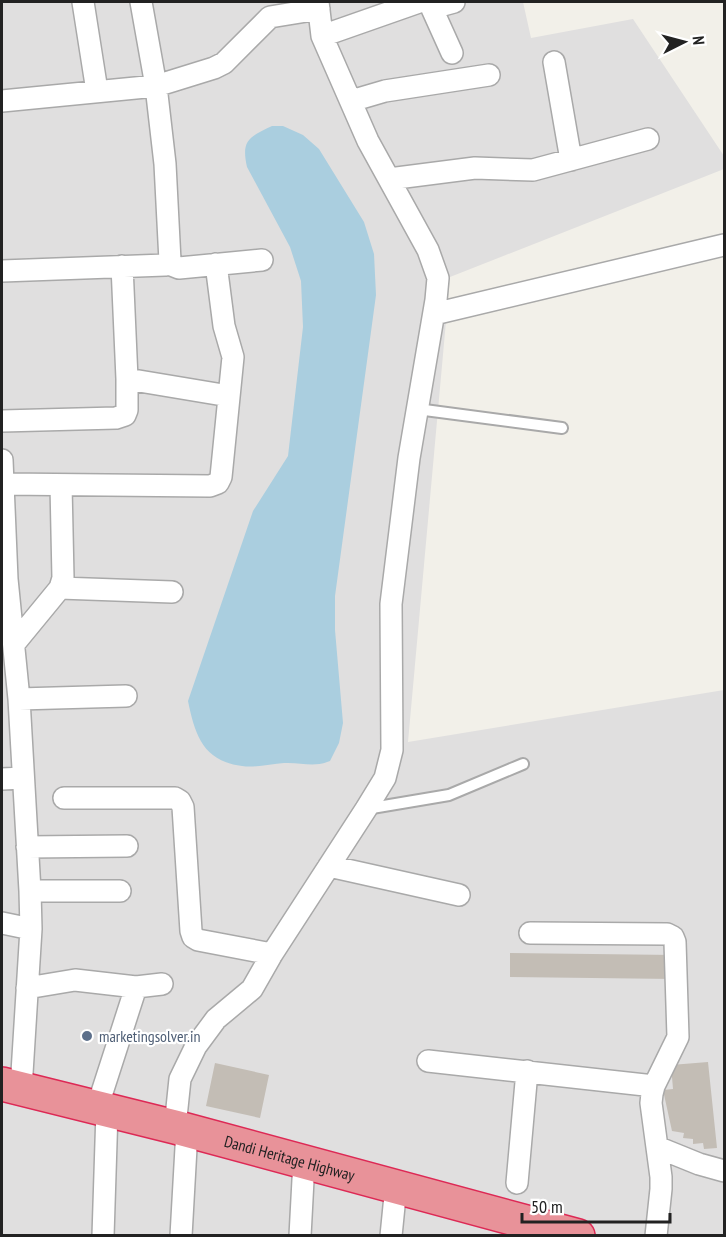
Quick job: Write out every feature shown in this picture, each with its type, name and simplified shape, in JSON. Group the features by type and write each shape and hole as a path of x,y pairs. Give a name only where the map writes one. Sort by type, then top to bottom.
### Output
{"highway":[{"name":"Dandi Heritage Highway","path":"11,1087 181,1128 578,1236"}],"street":[{"path":"83,2 97,91"},
{"path":"141,2 156,86 165,164 169,264"},
{"path":"321,36 427,4 454,2"},
{"path":"427,4 452,53"},
{"path":"2,101 156,86 224,63 268,9 319,5 321,36 368,141 428,250 438,278 409,458 391,603 393,750 385,778 252,989 216,1019 196,1046 180,1079 181,1236"},
{"path":"554,62 572,160"},
{"path":"351,101 385,91 489,75"},
{"path":"389,179 475,168 533,170 648,139"},
{"path":"434,314 724,244"},
{"path":"2,271 169,264 179,268 262,260"},
{"path":"2,490 61,484 210,486 218,483 221,477 233,357 224,327 216,264"},
{"path":"2,421 121,417 125,415 127,379 122,266"},
{"path":"127,379 229,396"},
{"path":"2,460 4,579 14,644 13,704 23,778 31,929 27,988 11,1087"},
{"path":"14,644 60,588 63,578 61,484"},
{"path":"60,588 172,592"},
{"path":"13,704 126,696"},
{"path":"2,778 23,778"},
{"path":"64,798 175,798 180,801 183,807 193,937 272,954"},
{"path":"27,847 127,846"},
{"path":"329,866 459,895"},
{"path":"30,891 120,891"},
{"path":"2,923 31,929"},
{"path":"530,933 667,934 673,937 678,1037 654,1086 651,1103 661,1189 656,1236"},
{"path":"27,988 75,980 136,987 162,984"},
{"path":"103,1236 102,1110 136,987"},
{"path":"428,1061 654,1086"},
{"path":"517,1183 527,1071"},
{"path":"657,1147 699,1164 724,1171"},
{"path":"300,1236 304,1161"},
{"path":"391,1236 396,1186"}],"lane":[{"path":"417,409 562,428"},
{"path":"366,809 449,795 523,764"}],"shaded area":[{"path":"2,2 523,2 531,38 633,19 724,156 724,169 450,277 408,742 724,690 724,1235 2,1236"}],"water":[{"path":"272,126 283,126 303,135 319,149 364,222 374,254 376,295 335,596 335,630 343,723 339,743 330,761 324,763 247,766 218,759 210,752 198,735 188,701 253,511 288,456 303,327 301,281 290,247 247,167 245,158 246,145 249,140"}],"building":[{"path":"510,953 675,955 674,979 510,977"},
{"path":"708,1062 717,1148 704,1149 703,1143 693,1144 693,1139 683,1138 684,1133 672,1131 663,1090 673,1089 671,1065"},
{"path":"215,1063 269,1075 260,1118 206,1106"}],"place":[{"name":"marketingsolver.in","path":"87,1036"}]}
